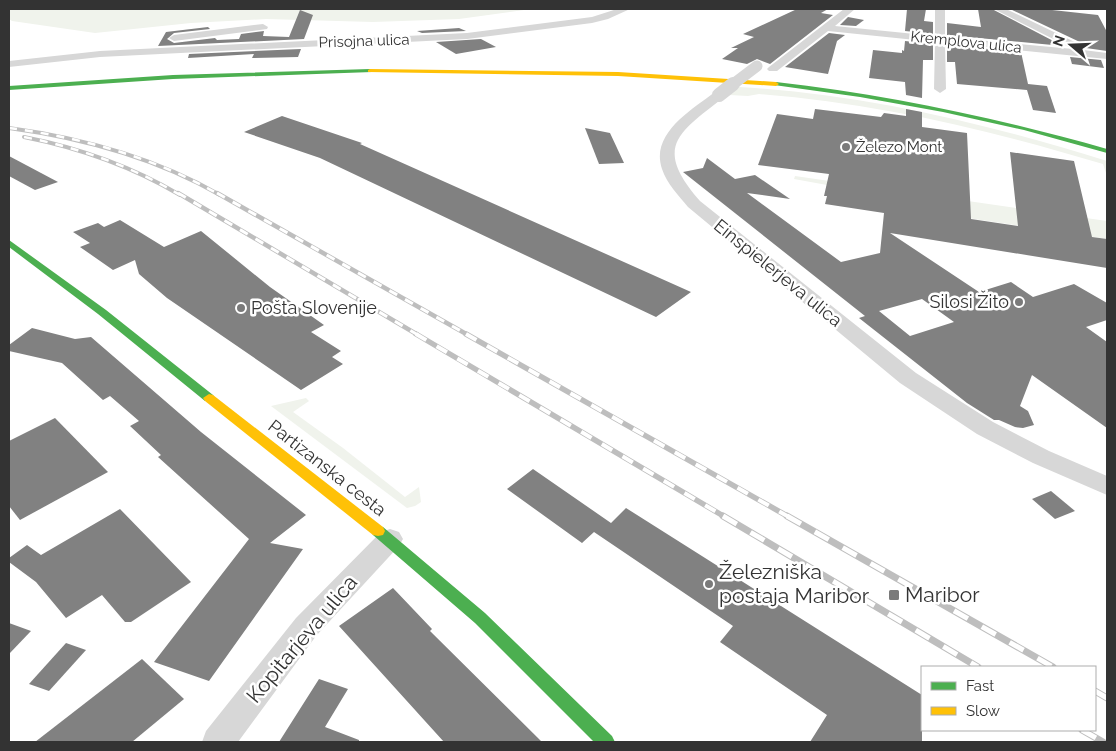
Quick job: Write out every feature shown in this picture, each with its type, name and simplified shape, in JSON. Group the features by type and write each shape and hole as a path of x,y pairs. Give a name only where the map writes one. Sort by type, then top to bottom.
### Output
{"main road":[{"path":"9,83 194,70 444,65 622,67 800,80 937,100 1041,123 1103,146"},
{"path":"478,71 701,81 842,96 900,105 986,123 1107,156"},
{"path":"9,88 84,82 281,72 536,71 667,76 818,89 934,107 1103,146"},
{"name":"Partizanska cesta","path":"9,243 102,312 342,504 390,539 480,618 606,742"}],"street":[{"name":"Prisojna ulica","path":"9,64 100,54 467,36 592,20 625,9"},
{"path":"781,49 835,9"},
{"path":"773,69 850,9"},
{"path":"940,9 940,89"},
{"path":"999,9 1093,55"},
{"name":"Prisojna ulica","path":"100,54 172,38 262,27"},
{"name":"Kremplova ulica","path":"825,28 1107,56"},
{"name":"Einspielerjeva ulica","path":"761,63 687,118 669,141 666,160 669,172 676,186 694,204 908,378 984,428 1041,457 1107,486"},
{"name":"Kopitarjeva ulica","path":"218,742 306,627 390,539"}],"shaded area":[{"path":"9,9 531,9 459,19 373,22 266,19 191,23 95,33 12,21 9,19"},
{"path":"739,87 832,96 971,123 1107,161 1107,176 1103,164 976,129 847,104 759,94 748,96 729,95"},
{"path":"795,176 1107,221 1107,239 934,213 827,185 794,179"},
{"path":"306,398 309,401 293,412 343,448 405,497 419,487 421,502 407,508 271,406"}],"building":[{"path":"797,9 828,9 821,13 833,15 770,64 757,59 747,64 722,59 738,48 731,48 754,37 743,34"},
{"path":"907,9 926,9 924,21 933,22 933,34 905,31"},
{"path":"978,9 992,9 1063,46 947,35 947,23 981,27"},
{"path":"1010,9 1043,9 1098,15 1107,32 1107,51 1086,48 1084,44"},
{"path":"300,10 313,15 304,39 158,46 166,32 208,27 210,29 174,33 167,39 174,43 215,38 217,40 239,39 241,34 264,31 263,36 289,37"},
{"path":"848,17 864,20 856,26 840,25"},
{"path":"459,28 466,31 422,33 417,31"},
{"path":"829,33 845,35 837,41 828,74 785,67"},
{"path":"481,39 496,47 456,54 436,42"},
{"path":"905,41 933,44 933,60 923,60 922,98 906,95 905,82 869,78 873,50 902,53"},
{"path":"947,45 1021,52 1028,84 1047,86 1056,113 1033,110 1027,90 957,84 955,62 947,62"},
{"path":"301,49 298,57 252,58 254,54 188,58 189,54"},
{"path":"1070,57 1101,60 1104,68 1072,64"},
{"path":"815,109 881,117 884,113 906,116 906,109 922,112 922,127 967,133 971,219 1018,226 1010,152 1074,161 1092,237 1107,239 1107,268 890,233 979,292 1011,282 1033,297 1074,284 1107,303 1107,320 1086,327 1107,342 1107,428 1032,375 1020,406 1028,411 1034,425 1023,428 1015,427 999,420 994,420 967,403 859,318 865,316 683,172 703,168 707,158 735,179 755,175 790,199 747,193 841,262 880,253 884,213 825,204 827,196 824,196 829,174 758,165 777,114 813,119","holes":["922,299 954,322 910,336 879,311"]},
{"path":"282,116 362,143 360,144 691,292 656,317 320,158 244,132"},
{"path":"585,128 610,133 624,163 599,164"},
{"path":"9,156 58,182 35,190 9,176"},
{"name":"Pošta Slovenije","path":"120,220 164,247 201,231 270,287 324,325 311,332 341,351 332,357 343,364 301,390 167,298 139,274 135,260 113,270 80,247 90,243 73,232 98,223 104,227"},
{"path":"32,328 75,339 91,337 201,432 306,515 270,543 303,549 209,681 154,662 249,539 158,457 161,455 130,426 139,421 110,396 103,400 62,363 9,351 9,345"},
{"path":"55,418 108,472 20,520 9,506 9,441"},
{"name":"Železniška postaja Maribor","path":"533,469 611,523 626,508 921,694 922,742 810,742 827,715 720,642 733,626 594,532 582,543 507,489"},
{"path":"1051,491 1075,511 1055,519 1032,499"},
{"path":"120,509 191,582 131,622 125,622 102,595 66,618 36,582 9,562 9,558 27,545 41,555"},
{"path":"393,588 432,629 430,631 542,742 444,742 339,626"},
{"path":"9,623 31,631 9,654"},
{"path":"66,643 86,650 49,691 29,684"},
{"path":"142,659 184,699 132,742 35,742"},
{"path":"319,679 348,689 325,727 359,740 359,742 279,742"}],"railway":[{"path":"9,128 64,137 118,151 170,170 220,195"},
{"path":"24,137 45,141 105,159 143,175 180,195"},
{"path":"178,193 418,335"},
{"path":"217,193 468,335"},
{"path":"416,334 725,517"},
{"path":"466,334 789,517"},
{"path":"723,516 976,666"},
{"path":"787,516 1051,666"},
{"path":"1096,692 1107,698"},
{"path":"1084,731 1103,742"}],"traffic: fast":[{"path":"9,88 173,77 370,71"},
{"path":"776,84 860,95 943,110 1026,129 1107,151"},
{"path":"9,243 102,312 209,398"},
{"path":"378,531 480,618 606,742"}],"traffic: slow":[{"path":"370,71 618,74 776,84"},
{"path":"209,398 378,531"}],"place":[{"name":"Železo Mont","path":"846,147"},
{"name":"Silosi Žito","path":"1019,302"},
{"name":"Pošta Slovenije","path":"241,308"},
{"name":"Železniška postaja Maribor","path":"709,584"},
{"name":"Maribor","path":"894,595"}]}
